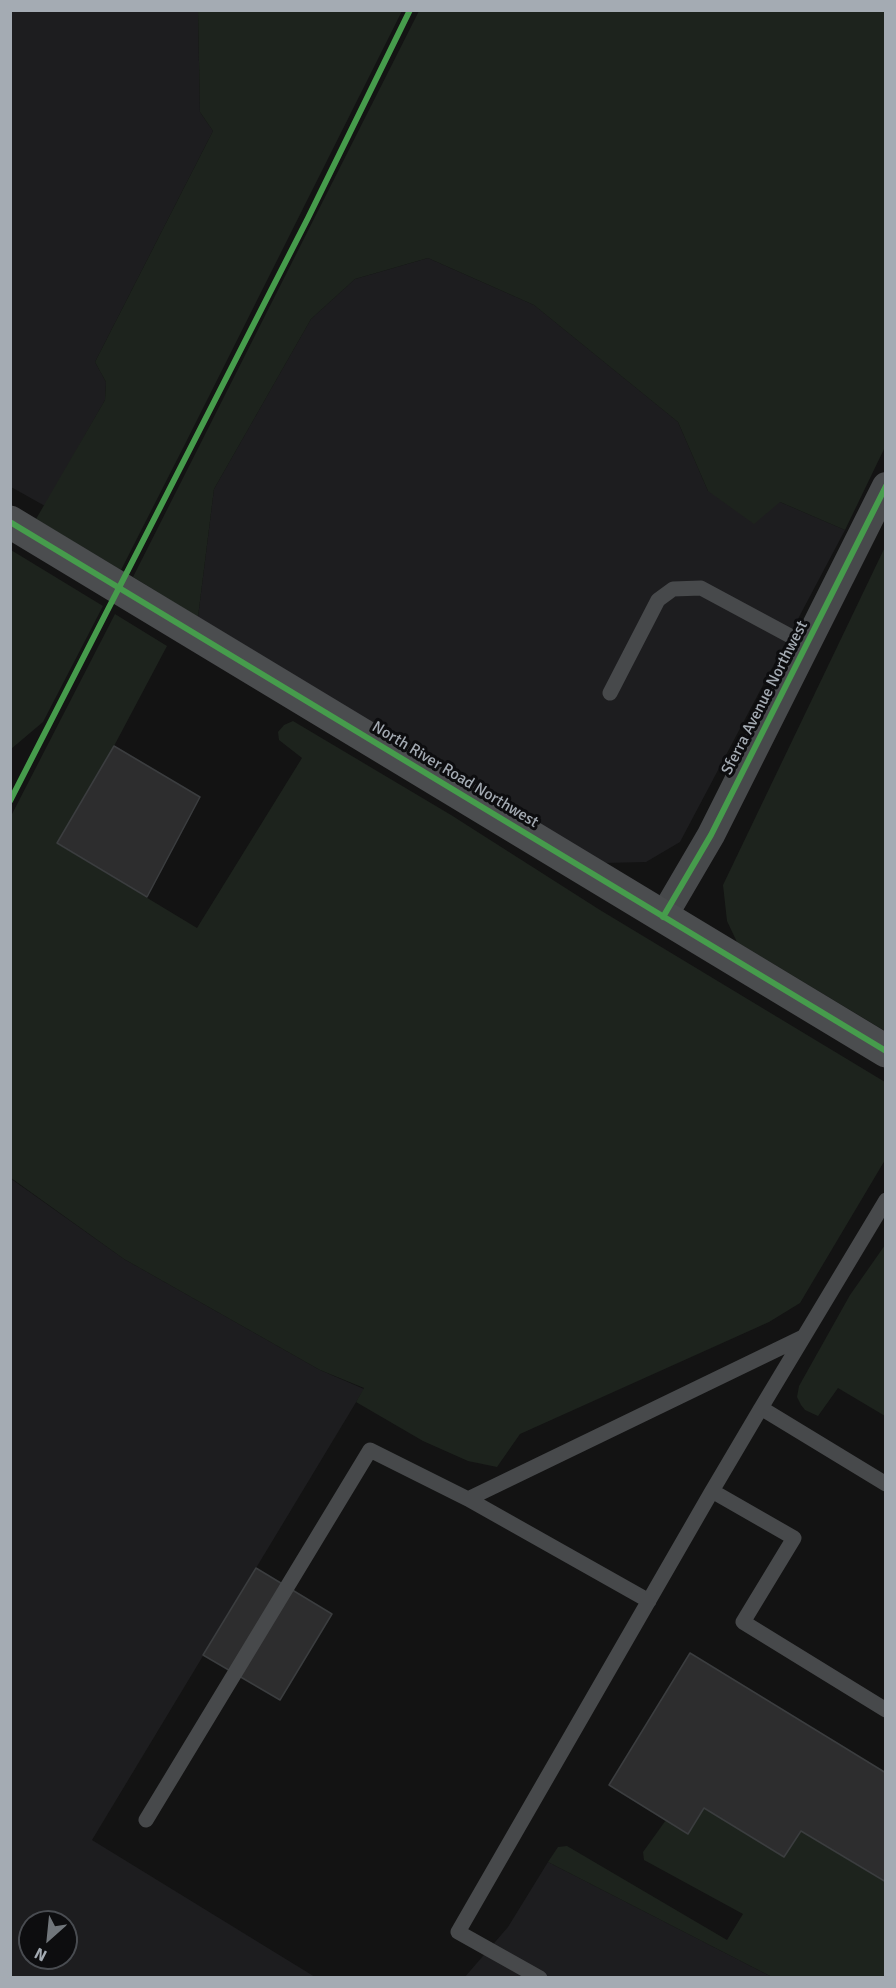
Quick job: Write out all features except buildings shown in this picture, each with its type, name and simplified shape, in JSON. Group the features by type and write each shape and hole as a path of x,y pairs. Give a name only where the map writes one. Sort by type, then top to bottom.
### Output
{"street":[{"name":"Sferra Avenue Northwest","path":"663,917 711,835 885,486"},
{"name":"North River Road Northwest","path":"10,522 885,1051"}],"lane":[{"path":"610,693 658,600 673,589 701,588 807,645"},
{"path":"540,1977 458,1932 712,1491 885,1200"},
{"path":"468,1499 803,1337"},
{"path":"761,1408 885,1484"},
{"path":"146,1820 370,1450 468,1499 649,1601"},
{"path":"712,1491 794,1538 743,1622 885,1710"}],"shaded area":[{"path":"11,11 198,11 200,112 213,131 95,362 106,382 105,400 45,506 11,487"},
{"path":"198,11 402,11 121,570 36,519 105,400 106,382 95,362 213,131 200,112"},
{"path":"419,11 885,11 885,447 845,530 780,502 754,524 708,491 678,422 534,305 428,258 355,279 311,319 214,489 198,617 133,577"},
{"path":"428,258 534,305 678,422 708,491 780,502 845,530 680,842 646,862 604,863 198,617 214,489 311,319 355,279"},
{"path":"885,547 885,1031 737,942 727,921 723,885"},
{"path":"11,550 103,606 43,722 11,749"},
{"path":"115,614 167,646 58,844 197,928 302,758 279,740 278,732 284,725 293,721 451,815 600,910 885,1082 885,1160 800,1303 769,1322 520,1434 497,1467 468,1461 423,1441 356,1402 364,1388 320,1370 124,1259 11,1178 11,816"},
{"path":"10,1178 124,1259 320,1370 364,1389 92,1840 315,1977 11,1977"},
{"path":"885,1245 885,1416 838,1388 818,1416 805,1410 801,1405 797,1397 799,1386 850,1295"},
{"path":"704,1808 784,1857 801,1831 885,1882 885,1977 772,1977 548,1862 558,1847 567,1846 727,1940 743,1914 644,1860 643,1852 666,1820 688,1834"},
{"path":"548,1862 772,1977 464,1978 508,1927"}],"cycle path":[{"path":"10,801 308,218 410,10"},
{"path":"663,917 711,835 886,486"},
{"path":"10,522 886,1051"}]}
